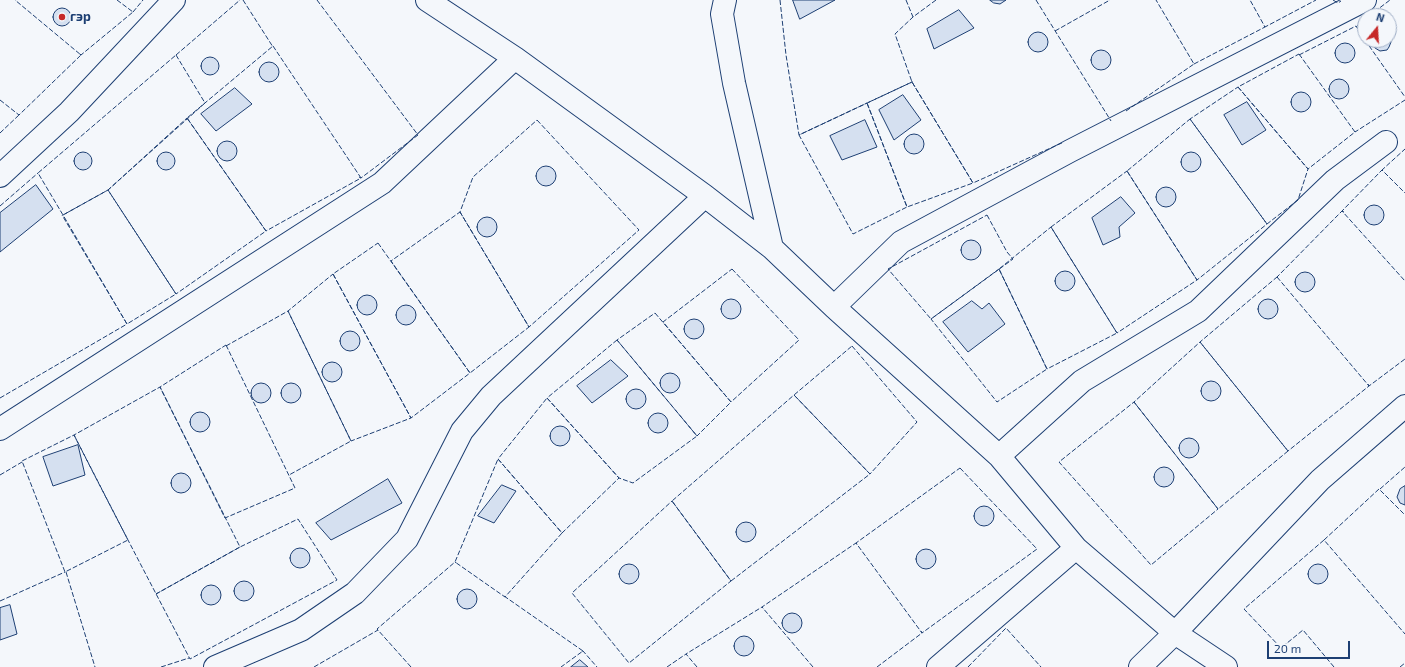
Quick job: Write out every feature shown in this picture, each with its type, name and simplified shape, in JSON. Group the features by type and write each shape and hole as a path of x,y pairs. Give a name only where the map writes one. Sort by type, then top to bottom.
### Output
{"street":[{"path":"0,176 69,112 174,0"},
{"path":"427,0 515,58 705,196 772,248 834,307 999,456 1076,548 1175,633 1226,667"},
{"path":"725,0 722,14 734,83 772,248"},
{"path":"834,307 902,242 1070,151 1365,0"},
{"path":"0,429 382,182 515,58"},
{"path":"999,456 1082,381 1198,311 1335,180 1386,142"},
{"path":"215,667 301,630 355,592 407,539 462,431 491,396 705,196"},
{"path":"1140,667 1175,633 1320,480 1405,406"},
{"path":"938,667 1076,548"}],"building":[{"path":"793,0 835,0 800,19"},
{"path":"990,0 1006,0 1000,4 994,3"},
{"name":"гэр","path":"58,8 66,8 71,13 69,24 66,26 58,26 53,21 53,13"},
{"path":"959,10 974,28 934,49 927,29"},
{"path":"1038,32 1045,35 1048,42 1045,49 1038,52 1031,49 1028,42 1031,35"},
{"path":"1345,43 1352,46 1355,53 1352,60 1345,63 1338,60 1335,53 1338,46"},
{"path":"1375,48 1388,48 1387,50 1380,51"},
{"path":"1101,50 1108,53 1111,60 1108,67 1101,70 1094,67 1091,60 1094,53"},
{"path":"206,57 214,57 219,62 217,73 214,75 206,75 201,70 201,62"},
{"path":"269,62 276,65 279,72 276,79 269,82 262,79 259,72 262,65"},
{"path":"1339,79 1346,82 1349,89 1346,96 1339,99 1332,96 1329,89 1332,82"},
{"path":"235,88 252,104 216,131 201,114"},
{"path":"1301,92 1308,95 1311,102 1308,109 1301,112 1294,109 1291,102 1294,95"},
{"path":"903,95 921,120 894,140 879,110"},
{"path":"1247,102 1266,130 1242,145 1224,115"},
{"path":"865,120 877,147 842,160 830,136"},
{"path":"914,134 921,137 924,144 921,151 914,154 907,151 904,144 907,137"},
{"path":"227,141 234,144 237,151 234,158 227,161 220,158 217,151 220,144"},
{"path":"79,152 87,152 92,157 90,168 87,170 79,170 74,165 74,157"},
{"path":"162,152 170,152 175,157 173,168 170,170 162,170 157,165 157,157"},
{"path":"1191,152 1198,155 1201,162 1198,169 1191,172 1184,169 1181,162 1184,155"},
{"path":"546,166 553,169 556,176 553,183 546,186 539,183 536,176 539,169"},
{"path":"36,185 53,209 0,252 0,213"},
{"path":"1166,187 1173,190 1176,197 1173,204 1166,207 1159,204 1156,197 1159,190"},
{"path":"1121,197 1135,213 1119,227 1120,237 1103,245 1092,218"},
{"path":"1374,205 1381,208 1384,215 1381,222 1374,225 1367,222 1364,215 1367,208"},
{"path":"487,217 494,220 497,227 494,234 487,237 480,234 477,227 480,220"},
{"path":"971,240 978,243 981,250 978,257 971,260 964,257 961,250 964,243"},
{"path":"1065,271 1072,274 1075,281 1072,288 1065,291 1058,288 1055,281 1058,274"},
{"path":"1305,272 1312,275 1315,282 1312,289 1305,292 1298,289 1295,282 1298,275"},
{"path":"367,295 374,298 377,305 374,312 367,315 360,312 357,305 360,298"},
{"path":"731,299 738,302 741,309 738,316 731,319 724,316 721,309 724,302"},
{"path":"1268,299 1275,302 1278,309 1275,316 1268,319 1261,316 1258,309 1261,302"},
{"path":"972,301 982,309 989,303 1005,324 968,352 943,322"},
{"path":"406,305 413,308 416,315 413,322 406,325 399,322 396,315 399,308"},
{"path":"694,319 701,322 704,329 701,336 694,339 687,336 684,329 687,322"},
{"path":"350,331 357,334 360,341 357,348 350,351 343,348 340,341 343,334"},
{"path":"611,360 628,376 592,403 577,386"},
{"path":"332,362 339,365 342,372 339,379 332,382 325,379 322,372 325,365"},
{"path":"670,373 677,376 680,383 677,390 670,393 663,390 660,383 663,376"},
{"path":"1211,381 1218,384 1221,391 1218,398 1211,401 1204,398 1201,391 1204,384"},
{"path":"261,383 268,386 271,393 268,400 261,403 254,400 251,393 254,386"},
{"path":"291,383 298,386 301,393 298,400 291,403 284,400 281,393 284,386"},
{"path":"636,389 643,392 646,399 643,406 636,409 629,406 626,399 629,392"},
{"path":"200,412 207,415 210,422 207,429 200,432 193,429 190,422 193,415"},
{"path":"658,413 665,416 668,423 665,430 658,433 651,430 648,423 651,416"},
{"path":"560,426 567,429 570,436 567,443 560,446 553,443 550,436 553,429"},
{"path":"1189,438 1196,441 1199,448 1196,455 1189,458 1182,455 1179,448 1182,441"},
{"path":"78,445 85,475 53,486 43,457"},
{"path":"1164,467 1171,470 1174,477 1171,484 1164,487 1157,484 1154,477 1157,470"},
{"path":"181,473 188,476 191,483 188,490 181,493 174,490 171,483 174,476"},
{"path":"388,479 402,503 331,540 316,523"},
{"path":"502,485 516,491 494,523 478,516"},
{"path":"1405,486 1405,505 1400,503 1397,497 1400,489"},
{"path":"984,506 991,509 994,516 991,523 984,526 977,523 974,516 977,509"},
{"path":"746,522 753,525 756,532 753,539 746,542 739,539 736,532 739,525"},
{"path":"300,548 307,551 310,558 307,565 300,568 293,565 290,558 293,551"},
{"path":"926,549 933,552 936,559 933,566 926,569 919,566 916,559 919,552"},
{"path":"629,564 636,567 639,574 636,581 629,584 622,581 619,574 622,567"},
{"path":"1318,564 1325,567 1328,574 1325,581 1318,584 1311,581 1308,574 1311,567"},
{"path":"244,581 251,584 254,591 251,598 244,601 237,598 234,591 237,584"},
{"path":"211,585 218,588 221,595 218,602 211,605 204,602 201,595 204,588"},
{"path":"467,589 474,592 477,599 474,606 467,609 460,606 457,599 460,592"},
{"path":"10,605 17,634 0,640 0,608"},
{"path":"792,613 799,616 802,623 799,630 792,633 785,630 782,623 785,616"},
{"path":"744,636 751,639 754,646 751,653 744,656 737,653 734,646 737,639"},
{"path":"580,660 588,667 571,667"}],"fence":[{"path":"0,100 19,115 81,55 15,0"},
{"path":"80,54 81,55 133,12 117,0"},
{"path":"133,12 143,0"},
{"path":"176,55 240,0"},
{"path":"243,0 273,47"},
{"path":"317,0 418,135 361,178 359,177"},
{"path":"780,0 786,55 799,135 912,81"},
{"path":"906,0 913,17"},
{"path":"936,0 913,17 895,34 912,82 973,183 1064,142"},
{"path":"1036,0 1111,121"},
{"path":"1055,31 1110,0"},
{"path":"1126,111 1194,64 1156,0"},
{"path":"1194,64 1265,27 1250,0"},
{"path":"1264,26 1265,27 1316,0"},
{"path":"1333,0 1338,3 1341,1"},
{"path":"1380,8 1390,0"},
{"path":"1299,55 1356,26 1357,28"},
{"path":"273,46 361,178 266,231 187,118 273,46"},
{"path":"1371,48 1405,97"},
{"path":"1299,54 1355,132 1308,169 1238,87 1299,54"},
{"path":"176,55 205,103 108,190 63,215 38,173 176,55"},
{"path":"912,82 973,183 907,207 867,103 912,82"},
{"path":"1238,87 1308,169 1298,200 1267,224 1190,119 1238,87"},
{"path":"1355,131 1405,100"},
{"path":"867,103 907,207 853,234 799,135 867,103"},
{"path":"0,133 19,115"},
{"path":"187,118 266,231 176,294 108,190 187,118"},
{"path":"1190,119 1267,224 1197,280 1127,171 1190,119"},
{"path":"537,120 639,230 529,327 460,212 473,177 537,120"},
{"path":"1383,170 1405,149"},
{"path":"1344,212 1342,211 1382,170 1405,193"},
{"path":"1127,171 1197,280 1117,333 1051,227 1127,171"},
{"path":"0,206 38,173"},
{"path":"108,190 176,294 127,324 63,215 108,190"},
{"path":"1278,278 1277,277 1342,211 1405,281"},
{"path":"460,212 529,327 470,373 391,261 460,212"},
{"path":"0,398 127,324 62,215"},
{"path":"987,215 1007,252 1013,259 931,319 888,269 987,215"},
{"path":"1051,227 1117,333 1047,369 999,269 1051,227"},
{"path":"378,243 470,373 411,418 333,274 378,243"},
{"path":"732,269 799,340 731,402 663,322 732,269"},
{"path":"999,269 1047,369 997,402 931,319 999,269"},
{"path":"333,274 411,418 351,441 288,311 333,274"},
{"path":"1277,277 1369,386 1288,451 1200,342 1277,277"},
{"path":"226,346 288,311 351,441 289,475"},
{"path":"655,313 731,402 697,436 617,340 655,313"},
{"path":"617,340 697,436 633,483 619,478 547,398 617,340"},
{"path":"1200,342 1288,451 1218,509 1134,402 1200,342"},
{"path":"226,345 295,488 225,518 160,387 226,345"},
{"path":"852,346 917,422 870,474 794,395 852,346"},
{"path":"1368,384 1369,386 1405,359"},
{"path":"156,594 240,547 160,387 74,435 117,519 132,547 146,575 190,659 337,580 298,519 240,547 156,594"},
{"path":"794,395 870,474 731,581 672,501 794,395"},
{"path":"547,398 619,478 562,533 498,459 547,398"},
{"path":"1134,402 1218,509 1151,565 1059,462 1134,402"},
{"path":"74,435 128,540 65,572 22,461 74,435"},
{"path":"498,459 562,533 505,597 455,562 498,459"},
{"path":"0,475 22,462"},
{"path":"1380,489 1405,467"},
{"path":"960,468 1037,549 922,633 856,543 960,468"},
{"path":"1324,540 1379,489 1405,515"},
{"path":"672,501 731,581 629,663 572,593 672,501"},
{"path":"1334,667 1303,630 1281,648 1244,609 1324,540 1405,634"},
{"path":"813,667 762,607 856,543 857,545"},
{"path":"411,667 377,629 455,562 456,563"},
{"path":"0,601 65,572"},
{"path":"66,572 95,667"},
{"path":"504,596 583,651 561,667"},
{"path":"697,667 686,654 762,607 763,608"},
{"path":"968,667 1006,628 1041,667"},
{"path":"314,667 378,630"},
{"path":"877,667 922,633 921,631"},
{"path":"582,651 597,667"},
{"path":"667,667 686,654"},
{"path":"161,667 189,658"},
{"path":"1400,667 1405,663"}],"place":[{"name":"гэр","path":"62,17"}]}
